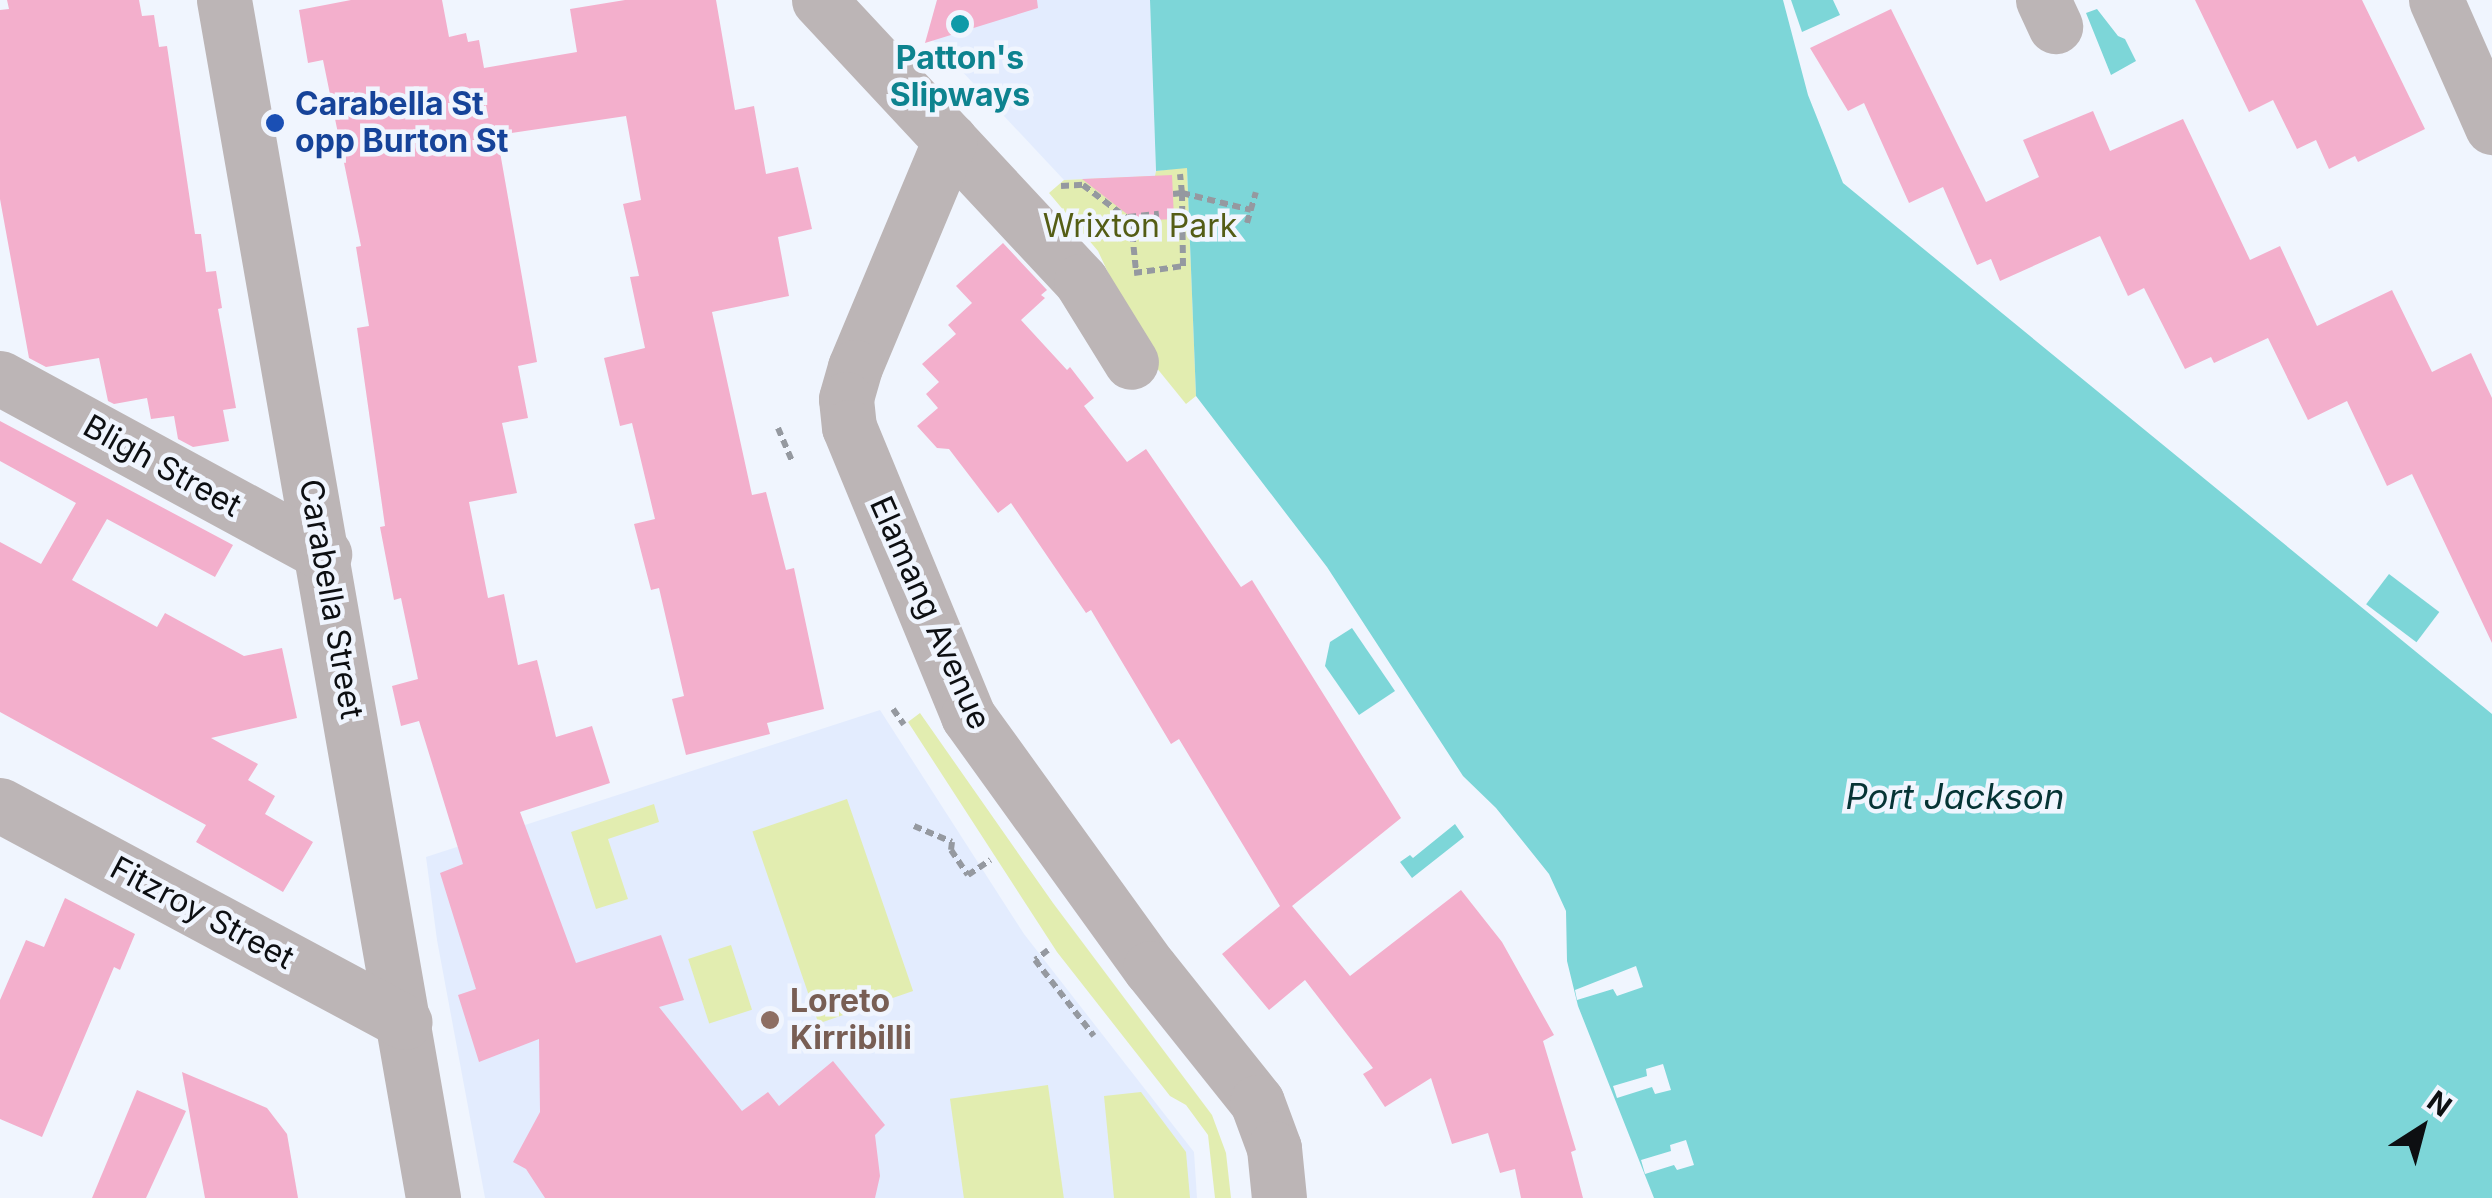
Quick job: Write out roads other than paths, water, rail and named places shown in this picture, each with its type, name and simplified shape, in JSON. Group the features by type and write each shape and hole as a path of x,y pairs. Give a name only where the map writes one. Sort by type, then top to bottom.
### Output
{"street":[{"name":"Carabella Street","path":"224,0 324,554 433,1198"},
{"path":"819,0 866,22 950,140 1081,281 1131,362"},
{"path":"2436,0 2492,128"},
{"name":"Elamang Avenue","path":"950,140 855,367 846,400 850,426 968,716 1150,968 1257,1102 1274,1148 1279,1198"},
{"name":"Bligh Street","path":"0,378 324,554"},
{"name":"Fitzroy Street","path":"0,805 404,1022"}],"water":[{"name":"Port Jackson","path":"1150,0 1783,0 1808,95 1843,183 2492,714 2492,1198 1654,1198 1578,1006 1567,961 1566,911 1549,874 1496,808 1463,776 1327,567 1196,396 1187,168 1156,171"},
{"path":"1791,0 1833,0 1840,15 1802,32"},
{"path":"2097,9 2118,36 2125,39 2136,61 2111,75 2086,13"},
{"path":"2389,574 2439,612 2416,642 2366,604"},
{"path":"1352,628 1395,691 1359,715 1325,666 1330,642"},
{"path":"1455,824 1464,837 1412,878 1400,862 1410,855 1413,858"}],"place":[{"name":"Patton's Slipways","path":"960,24"},
{"name":"Carabella St opp Burton St","path":"275,123"},
{"name":"Loreto Kirribilli","path":"770,1020"}],"park label":[{"name":"Wrixton Park","path":"1140,226"}]}
